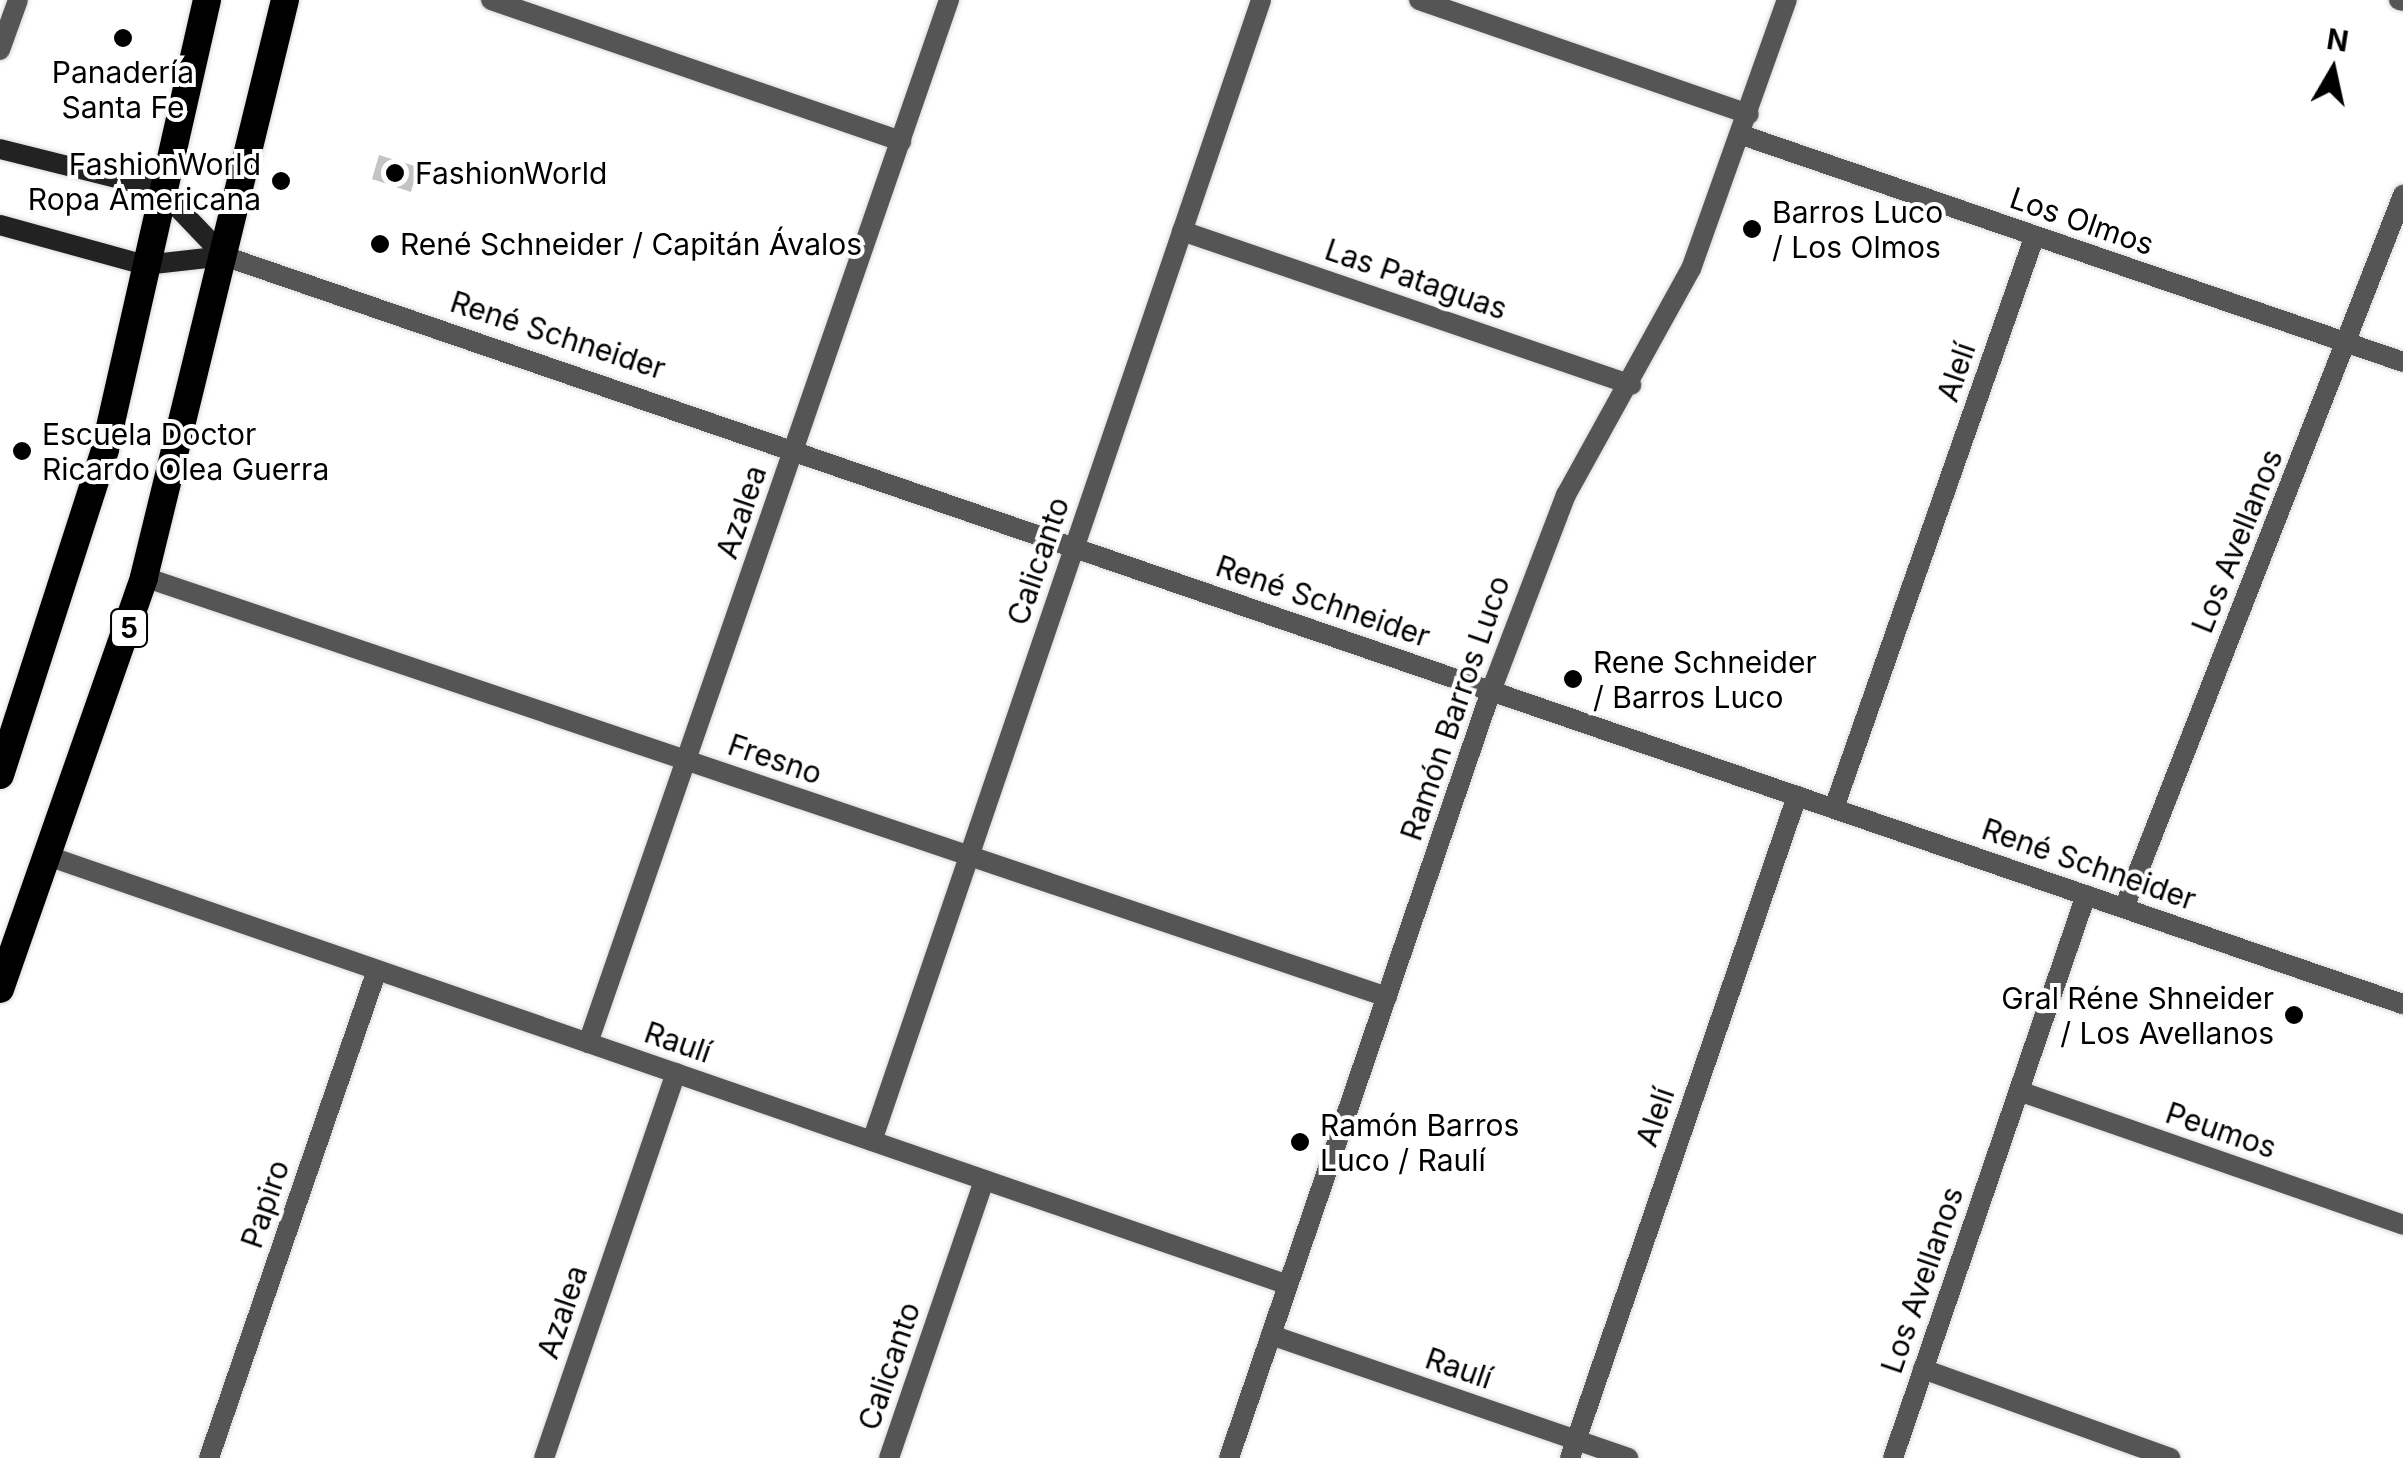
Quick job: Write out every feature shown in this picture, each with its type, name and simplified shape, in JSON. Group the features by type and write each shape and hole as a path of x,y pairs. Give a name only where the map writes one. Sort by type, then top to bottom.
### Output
{"highway":[{"path":"0,775 93,492 207,0"},
{"name":"5","path":"0,990 144,577 285,0"}],"main road":[{"path":"0,149 160,190 224,256"},
{"path":"0,225 145,265 224,256"}],"street":[{"path":"0,50 18,0"},
{"path":"490,0 901,141"},
{"name":"Azalea","path":"588,1043 949,0"},
{"name":"Calicanto","path":"872,1141 1260,0"},
{"name":"Los Olmos","path":"1419,0 2034,238 2403,362"},
{"name":"Ramón Barros Luco","path":"1229,1458 1492,690 1566,495 1631,385 1691,269 1746,124 1787,0"},
{"name":"Los Avellanos","path":"2124,908 2403,195"},
{"name":"Las Pataguas","path":"1182,231 1631,385"},
{"name":"Alelí","path":"1834,808 2034,238"},
{"name":"René Schneider","path":"224,256 796,448 1074,548 2403,1004"},
{"name":"Fresno","path":"144,577 1387,998"},
{"name":"Alelí","path":"1573,1449 1797,796"},
{"name":"Raulí","path":"48,856 1288,1285"},
{"name":"Los Avellanos","path":"1892,1458 2086,895"},
{"name":"Papiro","path":"209,1458 377,970"},
{"name":"Azalea","path":"544,1458 676,1073"},
{"name":"Peumos","path":"2018,1091 2403,1225"},
{"name":"Calicanto","path":"889,1458 984,1180"},
{"name":"Raulí","path":"1270,1336 1573,1449 1628,1458"},
{"path":"1923,1369 2170,1458"}],"building":[{"name":"FashionWorld","path":"379,155 418,167 411,192 372,179"}],"place":[{"name":"Panadería Santa Fe","path":"123,38"},
{"name":"FashionWorld","path":"395,173"},
{"name":"FashionWorld Ropa Americana","path":"281,181"},
{"name":"Barros Luco / Los Olmos","path":"1752,229"},
{"name":"René Schneider / Capitán Ávalos","path":"380,244"},
{"name":"Escuela Doctor Ricardo Olea Guerra","path":"22,451"},
{"name":"Rene Schneider / Barros Luco","path":"1573,679"},
{"name":"Gral Réne Shneider / Los Avellanos","path":"2294,1015"},
{"name":"Ramón Barros Luco / Raulí","path":"1300,1142"}]}
